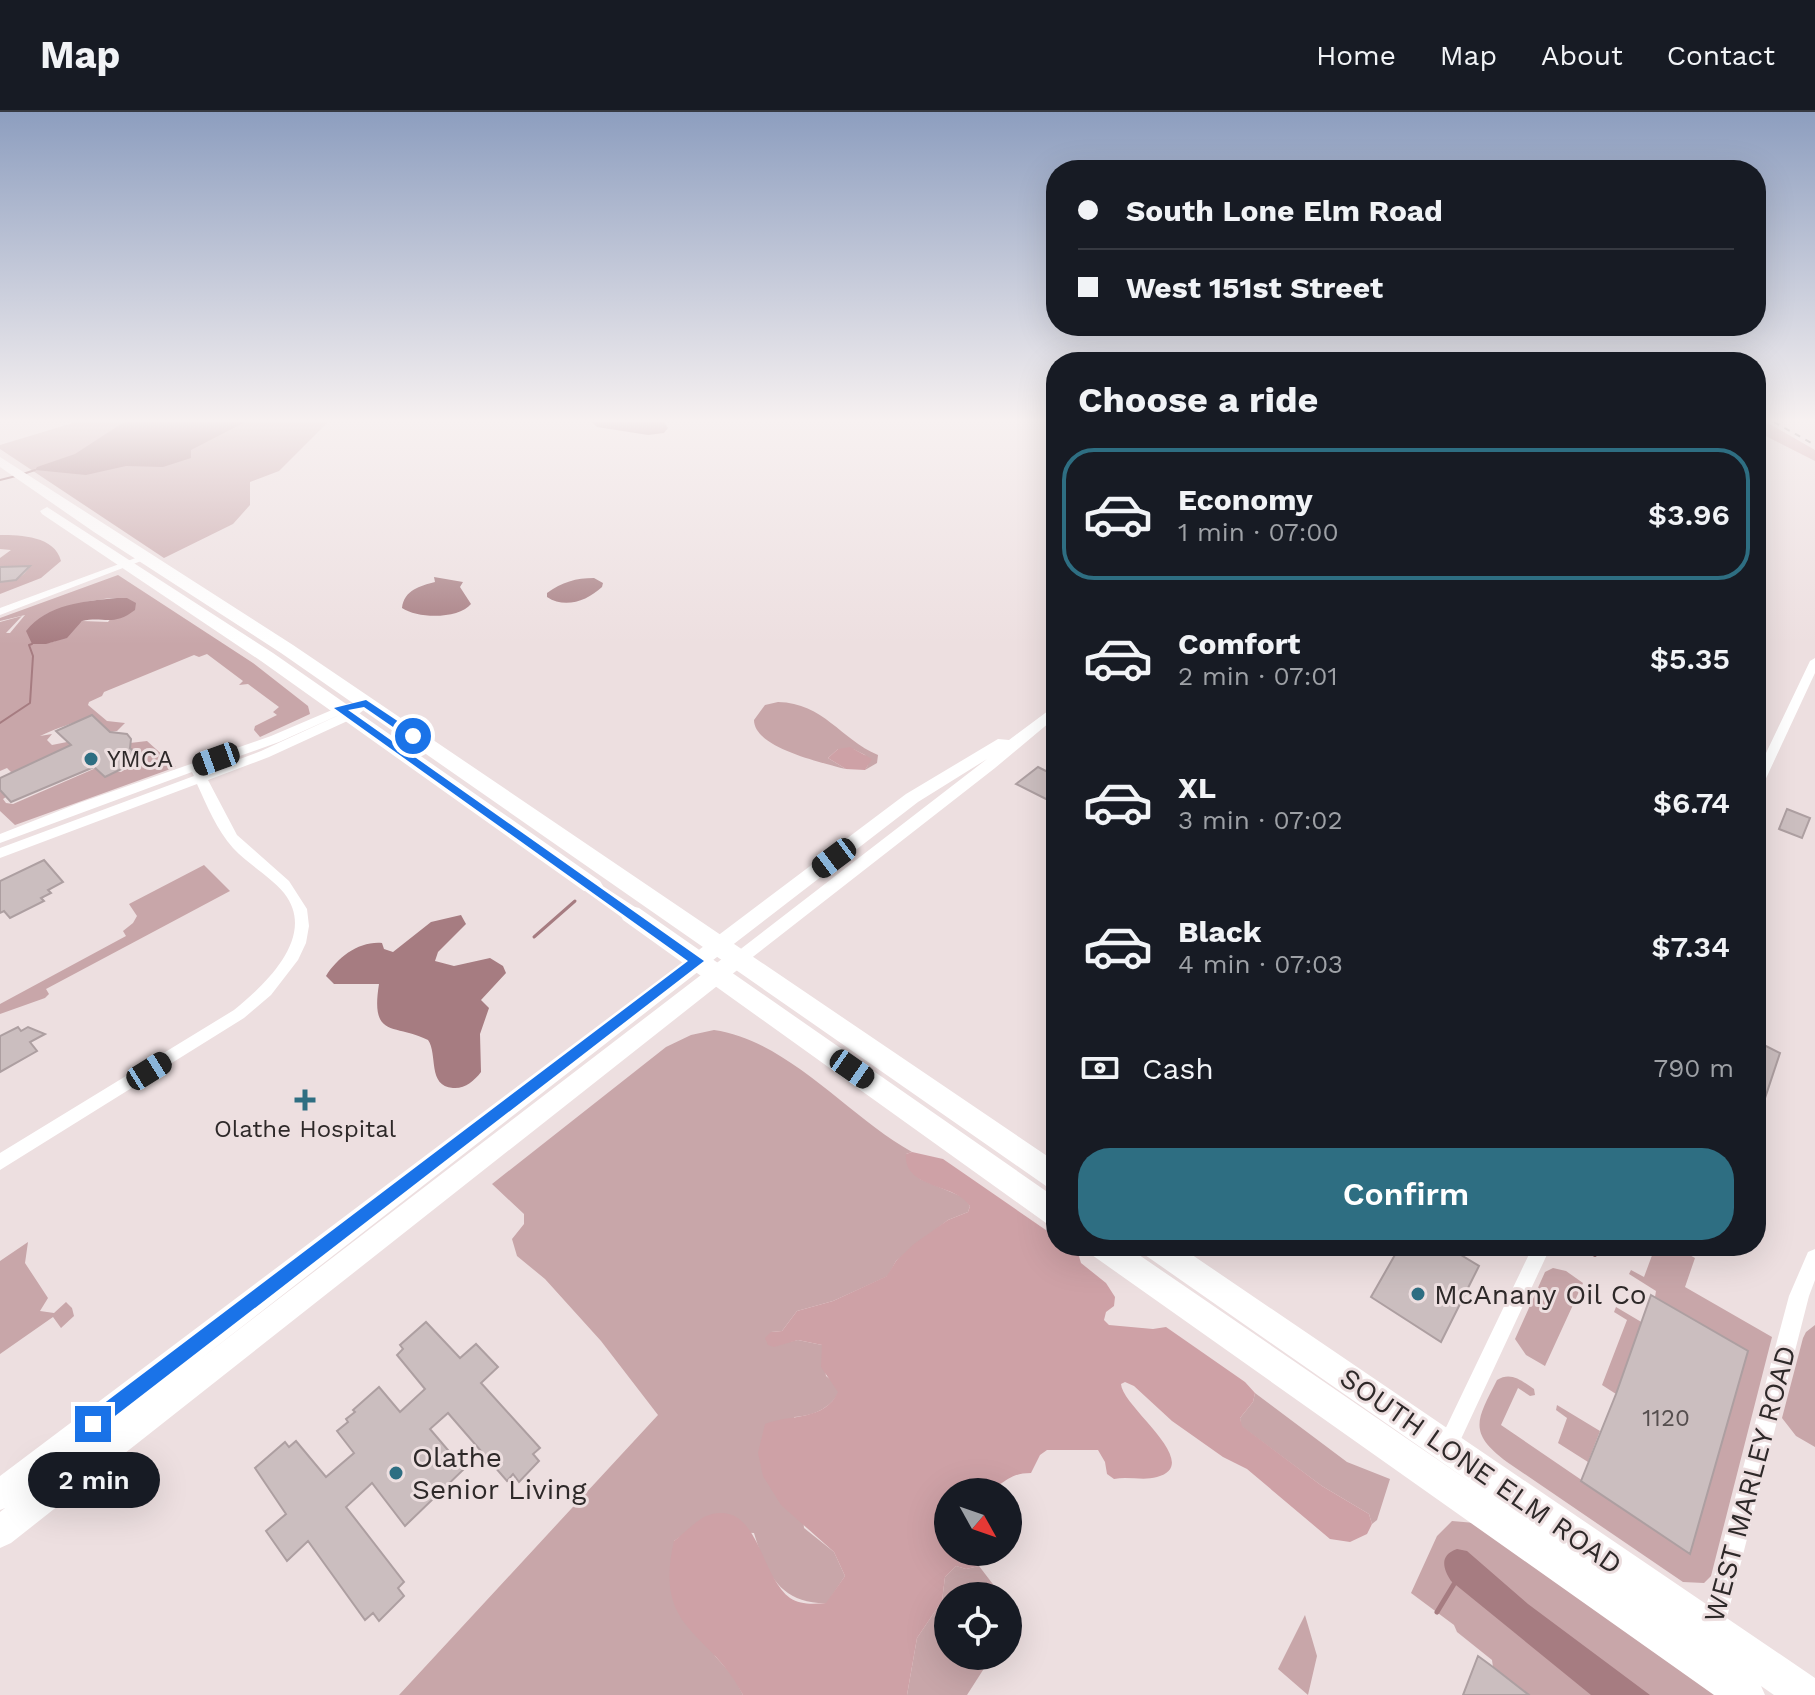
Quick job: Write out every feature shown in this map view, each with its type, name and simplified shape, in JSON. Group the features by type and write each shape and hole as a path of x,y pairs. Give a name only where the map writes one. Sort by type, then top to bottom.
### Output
{"main road":[{"path":"25,496 352,709 718,960 1046,1171"},
{"path":"50,496 144,558 631,914 718,960 1046,1206"},
{"path":"0,1532 101,1436 718,960"},
{"name":"SOUTH LONE ELM ROAD","path":"1116,1256 1746,1695"},
{"name":"SOUTH LONE ELM ROAD","path":"1170,1256 1807,1695"},
{"path":"0,1495 101,1436"}],"street":[{"path":"0,606 144,558"},
{"path":"0,612 126,564"},
{"path":"1766,766 1815,661"},
{"path":"0,839 84,806 265,754 352,709"},
{"path":"718,960 989,765 1046,717"},
{"path":"0,853 198,772"},
{"path":"0,1162 231,1019 265,993 293,955 301,924 298,903 286,887 231,837 198,772"},
{"path":"1447,1447 1537,1256"},
{"name":"WEST MARLEY ROAD","path":"1702,1664 1799,1296 1815,1258"}],"shaded area":[{"path":"71,496 250,496 250,505 233,524 164,558"},
{"path":"0,535 45,542 58,553 61,561 41,578 0,594 0,581 17,579 29,568 0,570 0,558 11,550 0,549"},
{"path":"118,575 253,663 308,706 310,714 260,737 254,730 255,726 277,715 273,712 279,707 248,684 239,685 243,681 207,654 194,655 104,692 89,702 88,705 107,721 125,723 117,731 110,732 92,716 40,736 52,734 47,740 52,745 67,742 71,745 12,773 7,768 0,771 0,622 22,616 6,633 10,633 25,615 0,621 0,618","holes":["127,598 108,622 82,621 56,641 32,643 84,602"]},
{"path":"434,577 463,582 460,587 471,604 457,612 438,616 402,608 409,593 435,582"},
{"path":"594,578 603,583 602,587 576,602 554,601 547,597 547,593 564,583"},
{"path":"127,598 136,603 135,610 114,620 82,621 67,638 46,644 32,644 26,631 56,609"},
{"path":"778,702 808,708 820,715 878,755 877,763 865,770 868,765 865,755 853,749 838,749 828,758 846,769 788,752 775,745 757,730 754,720 765,705"},
{"path":"147,741 176,767 15,825 0,811 0,790 6,797 3,799 6,803 13,804 96,768 121,772 142,759 128,747 130,743"},
{"path":"850,747 872,759 865,770 846,769 828,758 838,749"},
{"path":"204,865 230,891 46,989 49,994 45,998 0,1014 0,1004 126,936 123,931 137,916 129,904"},
{"path":"461,915 466,924 438,952 435,961 454,966 490,958 503,966 506,973 481,1000 489,1008 480,1034 481,1072 469,1084 453,1088 445,1086 436,1076 428,1040 388,1027 382,1022 377,1002 379,984 334,984 326,976 343,957 357,948 382,943 384,949 393,952 431,922"},
{"path":"714,1030 767,1048 792,1064 912,1152 906,1154 920,1179 965,1198 970,1206 968,1212 948,1220 896,1261 888,1276 833,1301 797,1311 782,1331 771,1332 788,1342 798,1340 822,1345 826,1376 836,1384 839,1392 831,1403 820,1410 794,1417 804,1528 834,1552 845,1576 827,1603 811,1602 787,1592 778,1584 764,1561 754,1533 690,1530 674,1541 715,1656 734,1677 743,1695 399,1695 658,1415 601,1341 545,1279 517,1256 512,1239 524,1224 524,1214 492,1184 666,1047 691,1035"},
{"path":"912,1152 943,1159 1046,1230 1046,1256 1079,1256 1081,1263 1106,1283 1115,1297 1114,1306 1106,1312 1104,1320 1109,1325 1153,1329 1166,1327 1245,1382 1255,1393 1253,1402 1240,1418 1242,1426 1322,1486 1369,1514 1372,1524 1367,1534 1350,1542 1330,1539 1247,1469 1223,1457 1172,1421 1134,1386 1125,1382 1121,1384 1125,1394 1167,1448 1172,1460 1169,1470 1157,1477 1114,1479 1107,1474 1098,1450 1047,1450 1040,1455 1031,1473 1010,1478 934,1478 934,1566 956,1566 945,1577 944,1582 934,1582 934,1613 917,1638 907,1695 743,1695 730,1673 678,1613 671,1594 674,1541 705,1517 726,1513 738,1518 748,1529 771,1573 790,1598 807,1604 826,1603 845,1576 834,1552 781,1505 763,1476 758,1453 765,1424 816,1412 825,1408 838,1392 821,1367 822,1345 798,1340 774,1347 768,1345 765,1338 771,1332 782,1331 797,1311 833,1301 887,1276 896,1261 914,1244 948,1220 968,1212 970,1206 963,1199 921,1180 907,1165 906,1154"},
{"path":"28,1242 25,1263 48,1298 40,1311 54,1313 66,1302 74,1316 61,1328 53,1317 0,1354 0,1261"},
{"path":"1652,1256 1691,1256 1695,1258 1685,1287 1772,1337 1711,1576 1704,1583 1683,1582 1507,1462 1494,1452 1481,1433 1484,1405 1497,1380 1507,1376 1525,1383 1534,1389 1535,1395 1530,1396 1518,1388 1501,1425 1690,1554 1748,1351 1655,1297 1656,1291 1629,1274 1631,1270 1644,1277"},
{"path":"1553,1268 1566,1271 1583,1283 1545,1366 1526,1355 1515,1339 1545,1272"},
{"path":"1616,1307 1643,1323 1616,1394 1602,1385 1627,1320 1614,1312"},
{"path":"1815,1325 1815,1447 1796,1436 1782,1418 1803,1338"},
{"path":"1255,1393 1347,1462 1390,1479 1377,1520 1372,1524 1369,1514 1322,1486 1241,1426 1240,1418 1253,1402"},
{"path":"1557,1405 1600,1431 1588,1462 1558,1443 1567,1418 1556,1410"},
{"path":"1452,1521 1475,1523 1725,1695 1529,1695 1493,1667 1492,1660 1457,1632 1454,1625 1411,1593 1437,1536"},
{"path":"1457,1549 1467,1551 1528,1604 1650,1695 1591,1695 1451,1581 1444,1562"},
{"path":"956,1566 966,1569 979,1566 991,1582 944,1582 945,1577"},
{"path":"934,1613 934,1670 983,1670 967,1695 907,1695 917,1638"},
{"path":"1305,1615 1317,1656 1308,1695 1278,1669"}],"building":[{"path":"30,566 16,580 0,582 0,567"},
{"name":"YMCA","path":"92,715 110,732 127,734 131,739 130,748 142,759 105,777 94,767 11,802 0,790 0,778 71,745 56,731"},
{"path":"1038,767 1046,771 1046,799 1016,784"},
{"path":"1787,809 1810,818 1802,838 1779,829"},
{"path":"44,860 63,882 48,890 51,893 41,898 44,901 10,918 4,911 0,913 0,881"},
{"path":"18,1027 21,1031 28,1027 45,1034 30,1042 37,1051 0,1072 0,1036"},
{"path":"1766,1046 1780,1053 1766,1095"},
{"name":"McAnany Oil Co","path":"1394,1256 1462,1256 1479,1266 1441,1342 1371,1297"},
{"path":"1651,1295 1748,1351 1690,1554 1581,1481"},
{"name":"Olathe Senior Living","path":"426,1322 460,1358 476,1344 498,1367 481,1383 540,1448 533,1454 539,1461 519,1482 513,1474 507,1481 448,1413 430,1429 464,1469 405,1526 372,1483 346,1507 404,1582 398,1588 404,1596 379,1621 373,1613 365,1620 308,1541 287,1561 266,1531 286,1514 255,1468 285,1442 289,1447 296,1441 326,1477 354,1453 337,1431 348,1422 346,1419 355,1412 353,1410 379,1387 400,1412 425,1389 397,1355 403,1349 400,1345"},
{"path":"1478,1656 1493,1667 1529,1695 1463,1695"}],"waterway":[{"path":"0,723 30,703 33,656 29,645 32,644"},
{"path":"534,937 575,901"},
{"path":"1437,1612 1454,1584"}],"place":[{"name":"YMCA","path":"91,759"},
{"name":"Olathe Hospital","path":"305,1100"},
{"name":"McAnany Oil Co","path":"1418,1294"},
{"name":"Olathe Senior Living","path":"396,1473"}],"route":[{"path":"93,1424 697,961 339,708 366,703 413,736"}]}
